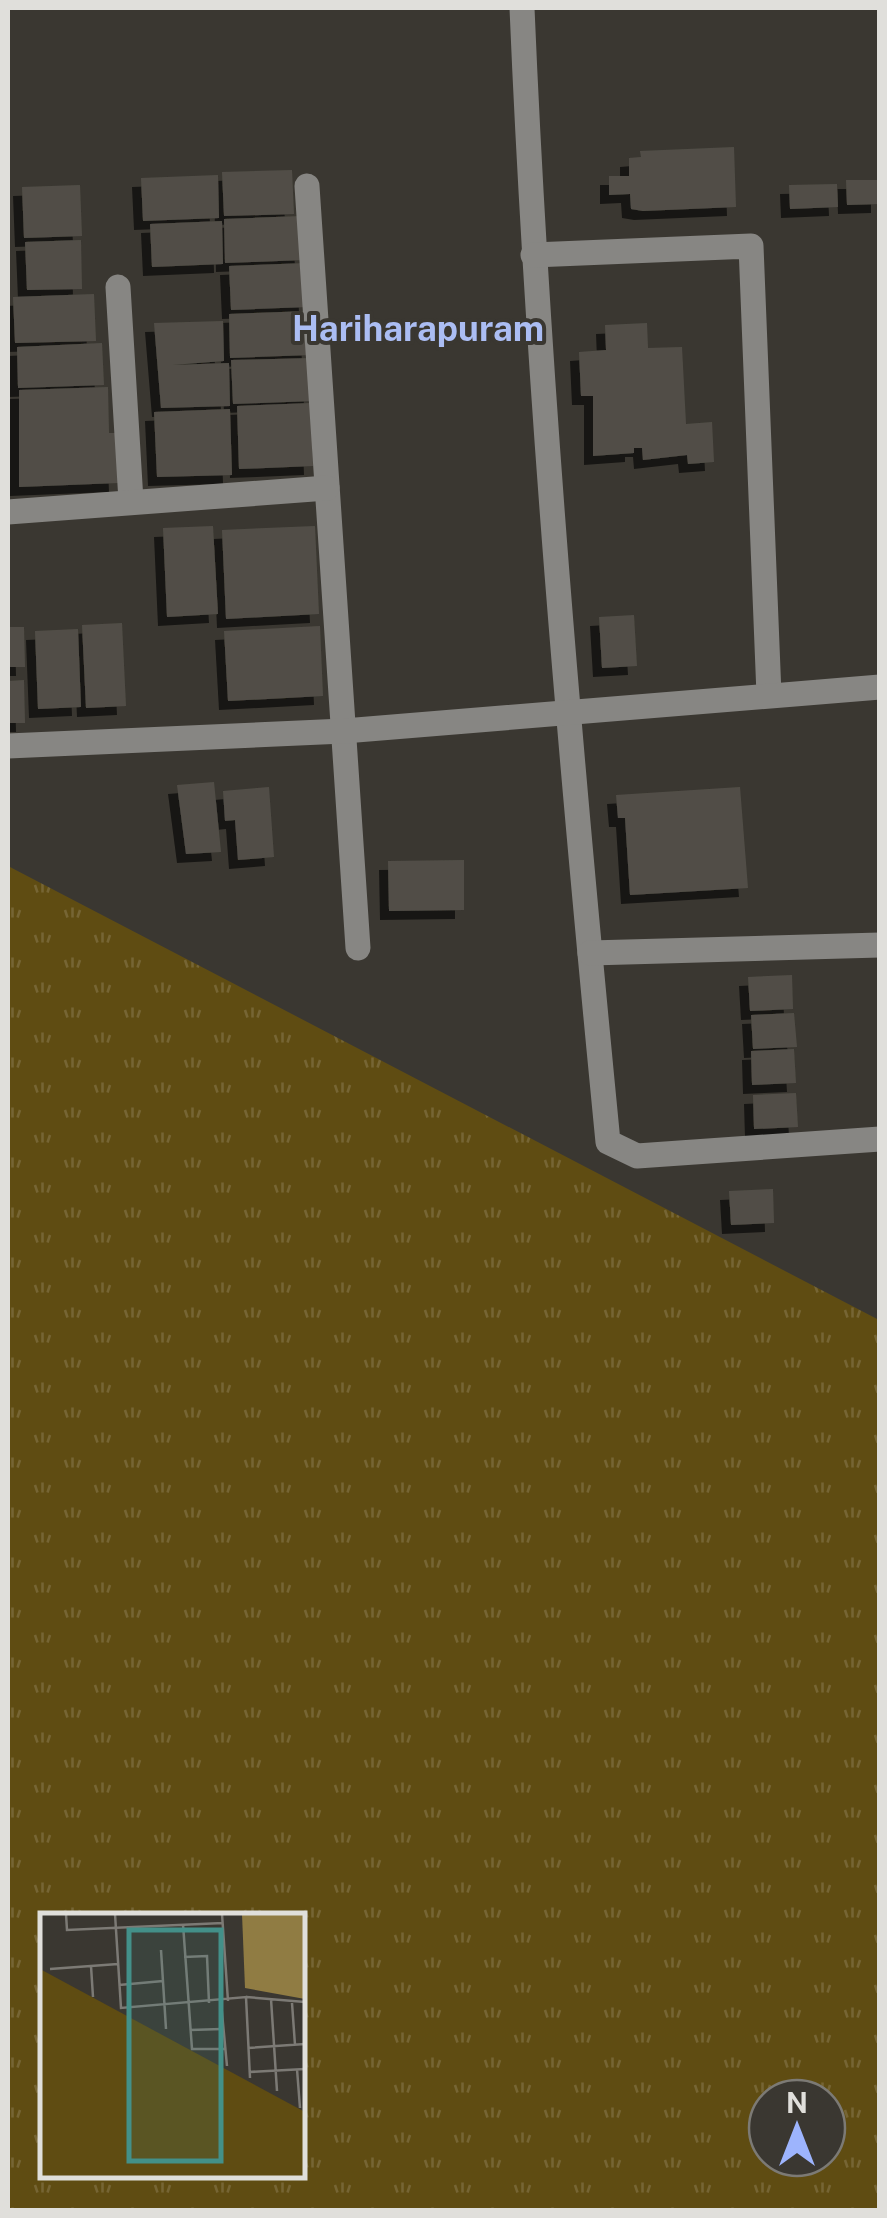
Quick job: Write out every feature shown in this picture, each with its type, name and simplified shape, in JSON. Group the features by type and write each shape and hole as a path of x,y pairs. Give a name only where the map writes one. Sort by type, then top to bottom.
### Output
{"street":[{"path":"522,8 533,255 566,710 608,1142 637,1156 880,1139"},
{"path":"307,186 358,948"},
{"path":"533,255 751,246 770,695"},
{"path":"118,287 130,501"},
{"path":"8,512 327,488"},
{"path":"8,746 344,731 880,687"},
{"path":"590,953 880,944"}],"green space":[{"path":"8,866 879,1320 879,2210 8,2210"}],"building":[{"path":"734,147 736,207 643,211 631,209 630,194 609,195 609,176 629,176 629,158 641,157 640,151"},
{"path":"292,170 294,214 224,216 222,172"},
{"path":"218,175 219,218 143,221 141,178"},
{"path":"846,180 880,180 880,204 847,205"},
{"path":"837,184 838,207 790,209 789,185"},
{"path":"80,185 82,236 24,238 22,187"},
{"path":"302,216 304,260 225,263 224,219"},
{"path":"222,221 223,264 152,267 150,224"},
{"path":"81,240 82,289 27,290 25,242"},
{"path":"307,263 308,307 231,310 229,266"},
{"path":"94,294 96,341 15,343 13,297"},
{"path":"309,311 311,355 230,358 229,314"},
{"path":"223,321 224,361 172,365 229,363 230,406 161,408 154,323"},
{"path":"647,323 648,348 682,347 686,424 712,422 714,462 688,464 687,455 643,460 642,448 634,448 634,453 593,456 593,396 581,396 579,352 606,350 605,325"},
{"path":"102,343 104,385 18,388 17,347"},
{"path":"312,358 313,401 233,404 231,360"},
{"path":"108,387 109,433 116,433 118,483 19,487 19,390"},
{"path":"311,403 313,466 239,469 237,406"},
{"path":"230,409 232,475 157,477 154,412"},
{"path":"213,526 218,614 167,617 163,528"},
{"path":"315,526 319,614 226,619 222,530"},
{"path":"634,615 637,666 602,668 599,617"},
{"path":"122,623 126,706 86,708 82,625"},
{"path":"320,626 323,696 228,701 224,631"},
{"path":"8,627 24,627 25,667 8,667"},
{"path":"78,629 81,707 38,709 35,631"},
{"path":"24,680 25,723 8,723 8,681"},
{"path":"214,782 221,852 186,854 177,785"},
{"path":"269,787 274,857 238,860 235,820 225,821 223,791"},
{"path":"740,787 748,888 630,895 625,818 618,818 616,795"},
{"path":"464,860 464,910 389,911 388,861"},
{"path":"792,975 793,1009 750,1011 748,977"},
{"path":"794,1013 797,1047 753,1049 751,1015"},
{"path":"794,1049 796,1083 752,1085 751,1051"},
{"path":"796,1093 798,1127 754,1129 753,1095"},
{"path":"773,1189 774,1223 731,1225 729,1191"}],"district":[{"name":"Hariharapuram","path":"418,328"}]}
